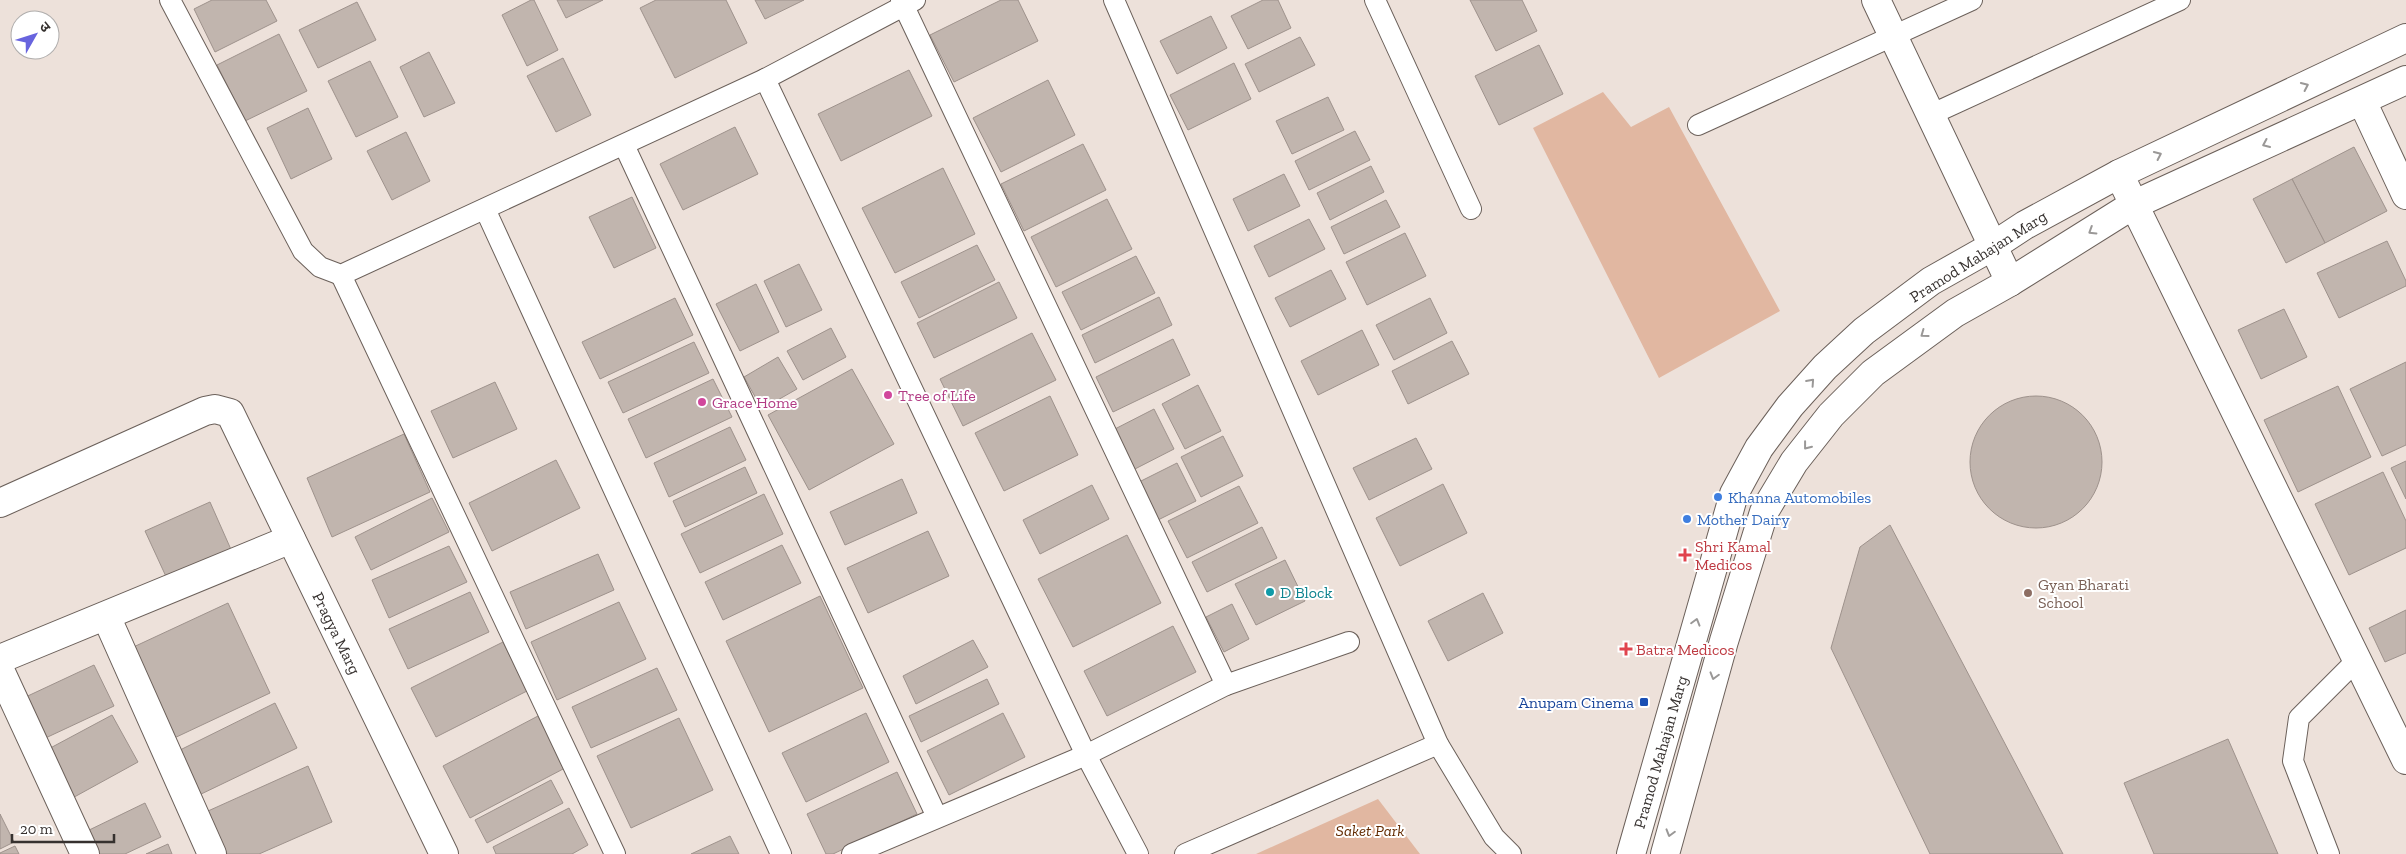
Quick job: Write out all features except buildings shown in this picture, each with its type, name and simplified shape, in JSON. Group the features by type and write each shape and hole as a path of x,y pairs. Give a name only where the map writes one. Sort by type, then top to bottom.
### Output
{"street":[{"path":"1876,0 2010,282"},
{"name":"Pramod Mahajan Marg","path":"1631,854 1734,494 1770,434 1790,406 1825,366 1864,331 1931,281 1993,246 2025,225 2119,174 2406,38"},
{"name":"Pramod Mahajan Marg","path":"1664,854 1724,641 1764,512 1794,462 1831,415 1873,374 1954,313 2010,282 2133,205 2406,80"},
{"path":"2362,101 2406,195"},
{"path":"2119,174 2406,760"},
{"path":"1931,281 1954,313"},
{"name":"Pragya Marg","path":"0,504 205,412 215,409 230,413 444,854"},
{"path":"0,659 291,539"},
{"path":"106,616 212,854"},
{"path":"0,670 85,854"}],"lane":[{"path":"170,0 303,251 320,267 341,275 615,854"},
{"path":"1114,0 1438,744 1494,836 1511,854"},
{"path":"1375,0 1471,209"},
{"path":"1698,125 1972,0"},
{"path":"1930,115 2180,0"},
{"path":"341,275 765,79 907,2 1226,685"},
{"path":"765,79 1086,755 1138,854"},
{"path":"624,145 937,817"},
{"path":"485,209 781,854"},
{"path":"852,854 1086,755 1226,685 1349,642"},
{"path":"2329,854 2293,761 2299,718 2357,660"},
{"path":"1185,854 1438,744"}],"green space":[{"path":"1603,92 1631,127 1669,107 1780,311 1659,378 1533,128"},
{"name":"Saket Park","path":"1378,799 1420,854 1256,854"}],"place":[{"name":"Tree of Life","path":"888,395"},
{"name":"Grace Home","path":"702,402"},
{"name":"Khanna Automobiles","path":"1718,497"},
{"name":"Mother Dairy","path":"1687,519"},
{"name":"Shri Kamal Medicos","path":"1685,555"},
{"name":"D Block","path":"1270,592"},
{"name":"Gyan Bharati School","path":"2028,593"},
{"name":"Batra Medicos","path":"1626,649"},
{"name":"Anupam Cinema","path":"1644,702"}]}
